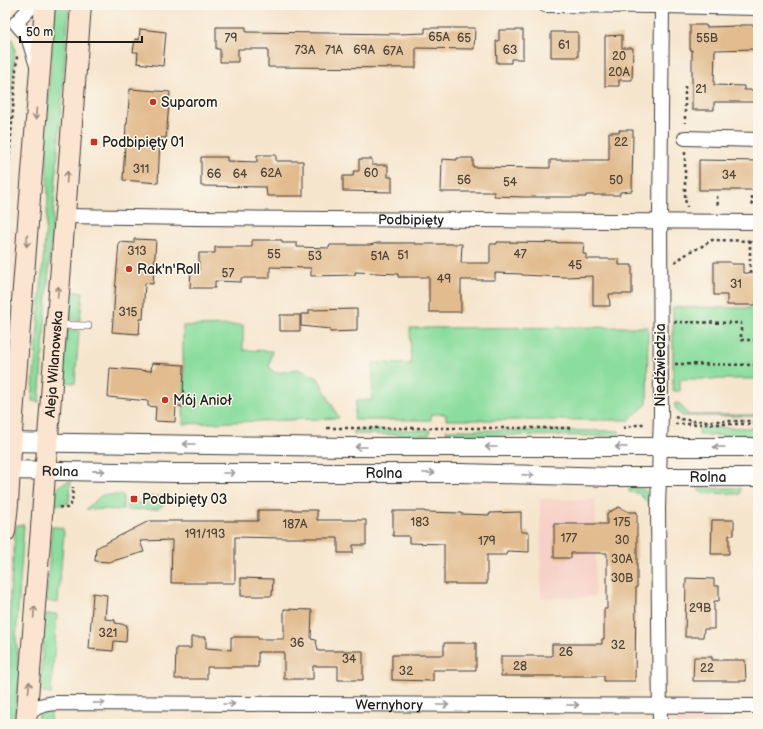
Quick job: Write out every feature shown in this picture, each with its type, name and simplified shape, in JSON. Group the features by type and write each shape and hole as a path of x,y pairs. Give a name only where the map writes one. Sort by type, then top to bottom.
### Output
{"main road":[{"path":"5,532 8,504 8,442 45,5"},
{"name":"Aleja Wilanowska","path":"26,721 80,5"}],"street":[{"path":"32,5 10,22 28,37 39,75"},
{"path":"545,5 758,8"},
{"name":"Niedźwiedzia","path":"660,724 658,477 661,419 660,222 662,6"},
{"path":"685,138 758,140"},
{"name":"Podbipięty","path":"64,216 758,222"},
{"name":"Rolna","path":"8,442 346,447 758,447"},
{"name":"Rolna","path":"7,470 172,473 461,472 613,477 758,477"},
{"name":"Wernyhory","path":"26,721 30,712 39,706 44,704 60,703 758,706"}],"lane":[{"path":"56,325 88,326"}],"path":[{"path":"5,215 17,52"},
{"path":"717,196 718,206"},
{"path":"752,196 752,205"},
{"path":"672,264 691,251 712,240 758,241"},
{"path":"750,241 750,273"},
{"path":"682,323 741,323 741,340 758,340"},
{"path":"672,364 758,365"},
{"path":"673,416 695,422 758,424"},
{"path":"669,424 758,421"},
{"path":"56,507 67,508 70,506 72,502 73,480"}],"shaded area":[{"path":"540,499 596,500 595,597 541,598"},
{"path":"681,718 722,718 722,724 676,724"}],"green space":[{"path":"55,5 69,5 39,402 32,401 48,199 46,139"},
{"path":"12,39 15,49 5,176 5,90 9,42"},
{"path":"69,291 83,292 80,320 67,319"},
{"path":"673,307 758,308 758,379 680,379 680,391 673,391"},
{"path":"243,325 243,350 272,351 269,366 274,373 298,369 318,378 339,418 183,424 183,326"},
{"path":"648,327 647,404 629,420 446,420 446,414 431,414 431,420 354,420 356,401 372,400 373,363 411,364 410,328"},
{"path":"67,330 79,331 75,383 62,382"},
{"path":"675,403 680,404 688,415 758,416 682,416 675,407"},
{"path":"702,427 758,428 758,436 699,435 699,429"},
{"path":"354,430 430,430 429,435 354,434"},
{"path":"446,430 619,431 619,436 448,435"},
{"path":"71,481 69,502 64,505 53,504 55,492 59,486"},
{"path":"629,488 644,490 648,494 650,503 648,503 638,493 629,492"},
{"path":"699,488 740,488 740,494 702,493 699,491"},
{"path":"102,495 123,495 123,510 86,509"},
{"path":"142,496 165,497 165,503 158,509 127,510 127,502 142,503"},
{"path":"16,525 24,525 16,639 20,675 15,724 8,724 10,593"},
{"path":"52,527 62,528 64,532 58,603 46,601"},
{"path":"45,614 57,614 51,694 43,692 40,687"},
{"path":"51,710 50,724 37,724 39,715 43,711"}],"building":[{"path":"690,25 706,25 706,27 757,25 757,49 715,50 714,85 744,86 744,90 755,90 755,102 714,102 714,110 692,110 692,50 690,50"},
{"path":"216,27 246,27 246,32 400,34 425,33 425,28 475,28 474,49 416,48 416,68 268,67 268,49 238,49 238,62 220,62 220,49 216,49"},
{"path":"140,29 166,32 163,66 137,63 138,52 133,52 135,39 139,40"},
{"path":"499,30 523,30 523,59 511,59 511,63 497,63 496,41 499,41"},
{"path":"551,32 578,32 578,57 551,57"},
{"path":"622,35 622,48 633,48 632,80 619,80 619,86 605,86 605,36"},
{"path":"130,89 170,92 166,138 160,138 158,183 123,180 126,124"},
{"path":"619,130 633,130 632,191 620,192 620,195 586,195 586,197 494,196 494,192 441,192 442,159 457,160 457,158 473,158 473,167 550,168 550,160 609,160 609,132 620,132"},
{"path":"257,155 276,155 276,161 303,161 303,196 267,196 266,187 201,186 201,157 227,157 227,161 257,162"},
{"path":"359,159 372,159 372,165 388,165 388,177 392,177 392,192 343,191 343,176 353,176 354,171 359,171"},
{"path":"699,160 758,161 758,190 699,190"},
{"path":"134,239 156,240 153,284 145,283 143,319 140,319 139,334 112,332 119,242 134,243"},
{"path":"252,240 282,240 282,243 297,243 297,247 329,248 330,245 370,245 377,243 462,244 461,263 490,263 490,244 497,244 497,242 584,243 583,254 586,254 586,259 619,259 619,265 632,265 632,294 609,294 610,306 593,306 593,276 564,277 495,273 495,280 461,280 461,312 429,312 429,277 398,277 398,274 355,272 355,275 311,276 311,268 270,267 270,278 241,278 241,282 215,281 215,288 190,288 191,269 199,270 199,253 215,253 215,247 252,247"},
{"path":"714,262 743,264 743,273 758,273 758,301 756,301 756,305 727,305 727,295 714,295"},
{"path":"357,309 357,331 330,332 330,329 301,326 301,314 309,314 309,310"},
{"path":"280,315 300,315 300,331 280,331"},
{"path":"152,363 184,365 183,407 176,405 175,422 155,421 156,407 148,406 148,401 108,397 110,368 151,371"},
{"path":"619,507 629,512 637,512 635,681 604,681 604,676 501,676 501,656 552,656 552,644 602,644 602,639 604,639 604,609 607,609 607,553 571,553 571,558 554,558 554,524 607,524 607,513"},
{"path":"258,510 317,510 317,520 366,520 366,545 353,545 353,553 338,553 338,538 235,537 235,583 171,583 172,540 140,541 144,552 109,562 95,561 96,548 149,521 258,521"},
{"path":"393,511 425,511 490,515 490,513 521,512 521,532 529,532 529,552 507,551 506,555 487,555 487,584 444,584 444,544 409,543 409,536 393,536"},
{"path":"712,520 734,520 734,535 729,535 729,554 711,554"},
{"path":"241,578 273,579 272,596 241,596"},
{"path":"686,578 714,579 714,586 719,586 719,601 714,601 714,629 704,629 703,637 685,637"},
{"path":"93,593 107,595 105,619 115,620 115,623 127,625 126,642 114,641 113,651 89,649"},
{"path":"284,609 312,610 311,639 316,640 318,651 363,651 363,680 338,680 338,666 313,666 313,679 284,679 284,652 258,652 258,667 207,667 207,679 175,679 176,648 191,648 191,637 206,637 206,648 231,650 231,637 284,639"},
{"path":"444,643 476,643 476,670 433,670 433,681 392,680 392,655 444,655"},
{"path":"694,657 712,657 712,660 745,660 746,681 693,681"}],"place":[{"name":"Suparom","path":"153,102"},
{"name":"Podbipięty 01","path":"94,142"},
{"name":"Rak'n'Roll","path":"129,269"},
{"name":"Mój Anioł","path":"165,400"},
{"name":"Podbipięty 03","path":"134,499"}]}
